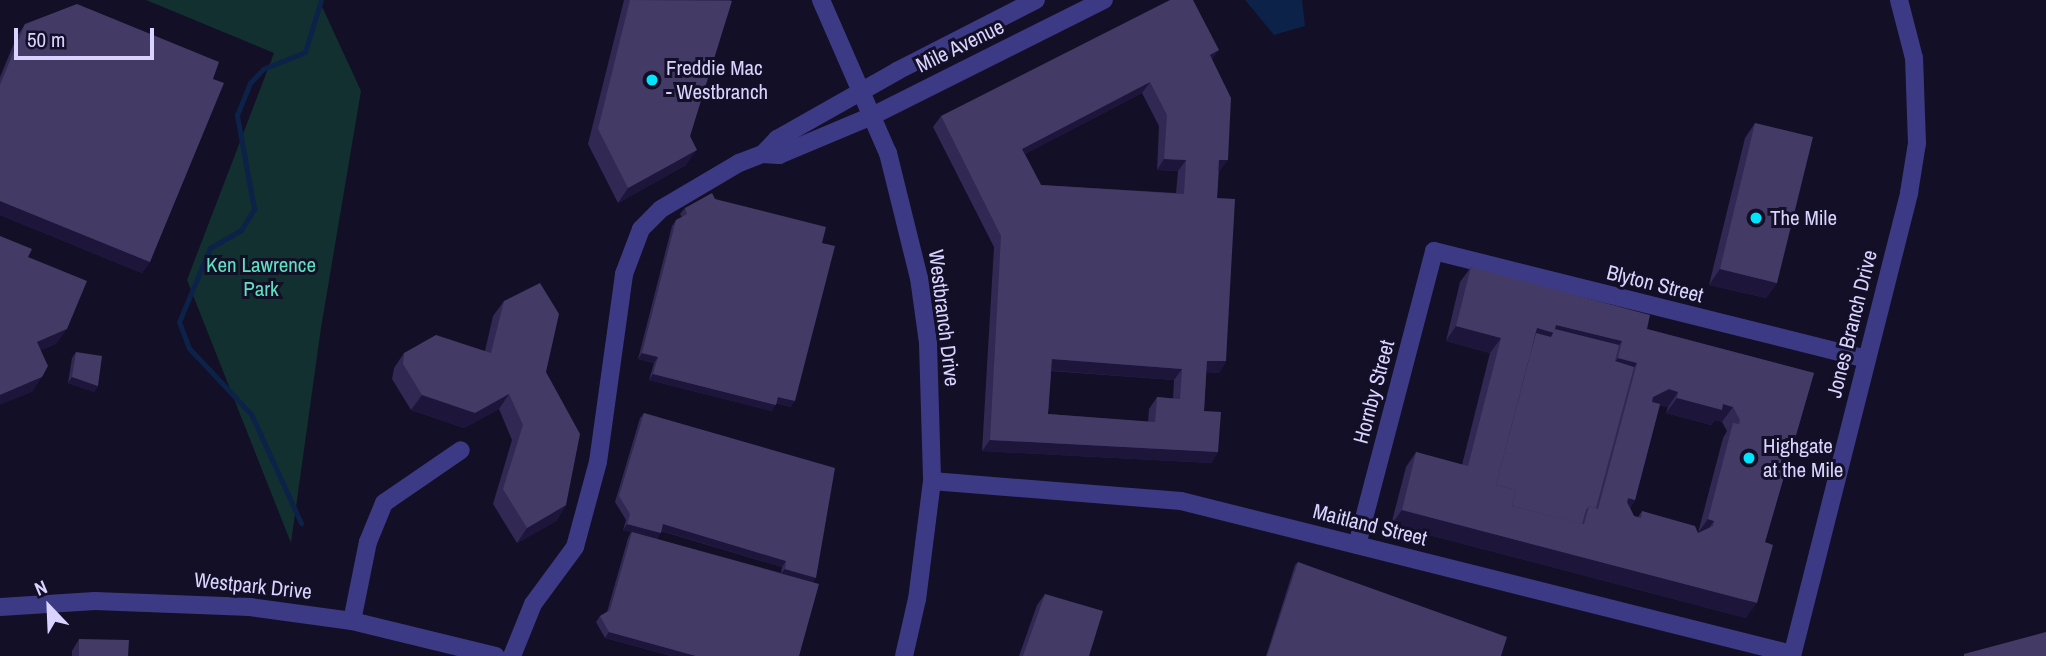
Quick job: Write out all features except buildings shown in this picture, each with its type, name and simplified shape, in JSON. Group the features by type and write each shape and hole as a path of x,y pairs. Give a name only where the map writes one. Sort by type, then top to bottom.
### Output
{"street":[{"name":"Westbranch Drive","path":"821,0 874,115 906,217 919,278 932,408 932,481 918,588 904,656"},
{"name":"Mile Avenue","path":"763,154 777,139 1036,0"},
{"name":"Mile Avenue","path":"763,154 779,155 874,115 1104,0"},
{"name":"Jones Branch Drive","path":"1792,655 1867,359 1917,143 1914,58 1899,0"},
{"path":"512,656 533,604 575,547 598,462 624,274 633,244 661,209 763,154"},
{"name":"Blyton Street","path":"1434,251 1867,359"},
{"name":"Hornby Street","path":"1357,545 1434,251"},
{"path":"352,621 368,542 384,503 461,450"},
{"name":"Maitland Street","path":"932,481 1162,497 1792,655"},
{"name":"Westpark Drive","path":"0,607 95,601 180,602 352,621 496,656"}],"green space":[{"name":"Ken Lawrence Park","path":"146,0 319,0 361,91 321,328 291,543 187,280 274,53"}],"water":[{"path":"1245,0 1302,0 1305,26 1274,35"}],"waterway":[{"path":"301,523 251,414 189,348 179,322 210,248 241,230 254,209 237,115 250,83 263,69 305,52 321,0"}],"place":[{"name":"Freddie Mac - Westbranch","path":"652,80"},
{"name":"The Mile","path":"1756,218"},
{"name":"Highgate at the Mile","path":"1749,458"}]}
